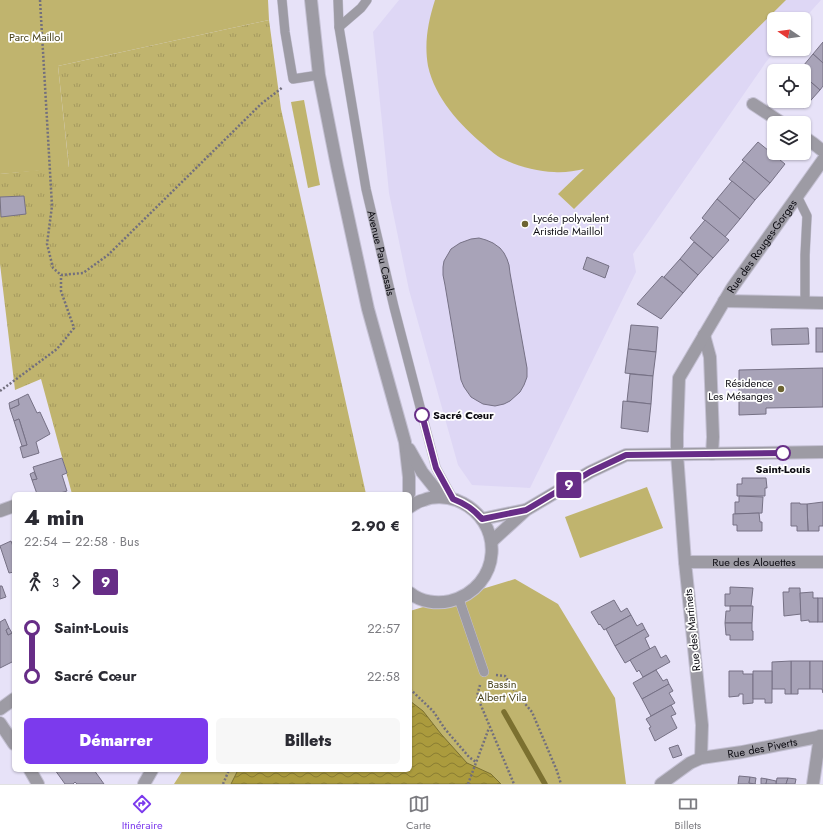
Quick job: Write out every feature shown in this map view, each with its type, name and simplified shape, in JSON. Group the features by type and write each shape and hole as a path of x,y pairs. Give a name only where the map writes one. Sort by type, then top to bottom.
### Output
{"street":[{"path":"311,0 320,75 337,166 368,309 405,442 409,477 408,492"},
{"path":"753,104 771,116"},
{"path":"811,142 823,152"},
{"name":"Rue des Rouges-Gorges","path":"677,454 679,378 732,288 823,160"},
{"path":"724,301 823,303"},
{"path":"704,336 710,357 713,437 712,454"},
{"path":"405,442 422,472 447,498"},
{"path":"492,541 526,510 590,472 626,455 823,452"},
{"name":"Rue des Martinets","path":"677,454 685,562 702,725 701,758"},
{"path":"412,506 424,499 447,498 464,503 474,510 482,519 492,541 492,559 486,576 474,590 459,599 444,603 429,602 412,594"},
{"path":"0,511 12,507"},
{"path":"482,519 526,510"},
{"name":"Rue des Alouettes","path":"685,562 823,562"},
{"path":"0,709 12,701"},
{"path":"0,723 12,741"},
{"path":"813,784 821,736"},
{"name":"Rue des Piverts","path":"701,758 742,752 821,736"},
{"path":"661,784 690,763 701,758"},
{"path":"31,772 38,784"},
{"path":"144,784 151,772"}],"lane":[{"path":"282,0 285,32 293,79 320,75"},
{"name":"Avenue Pau Casals","path":"338,0 339,27 366,189 394,307 436,468 447,498"},
{"path":"339,27 361,8 367,0"},
{"path":"797,196 808,216 805,255 805,303"},
{"path":"459,599 484,672"}],"path":[{"path":"40,0 52,206 47,244 53,268 61,275 83,273 108,255 261,104 293,79"},
{"path":"0,391 56,349 74,328 61,291 61,275"},
{"path":"514,784 477,696 484,672 505,676 532,712 561,784"},
{"path":"412,691 433,711 445,729 469,757 476,762"},
{"path":"468,784 489,727"},
{"path":"223,784 228,772"}],"shaded area":[{"name":"Lycée polyvalent Aristide Maillol","path":"399,0 821,0 810,12 767,12 767,56 771,56 633,254 636,272 530,488 472,485 458,465 409,290 389,193 373,32"}],"green space":[{"name":"Parc Maillol","path":"0,0 268,0 269,20 58,66 69,168 0,174"},
{"path":"435,0 786,0 774,12 767,12 767,19 574,209 558,194 584,169 548,172 521,166 500,158 466,129 442,100 431,78 428,66 426,49 430,16"},
{"path":"269,20 281,109 366,492 71,492 41,379 15,390 0,264 0,174 69,167 58,66"},
{"path":"304,100 320,185 308,188 291,102"},
{"path":"647,487 663,528 580,558 565,517"},
{"name":"Bassin Albert Vila","path":"515,579 558,604 615,698 626,784 174,784 182,772 412,772 412,610"}],"water":[{"path":"412,703 423,711 467,763 491,774 501,784 231,784 237,772 412,772"}],"building":[{"path":"823,42 823,63 813,54"},
{"path":"813,54 823,63 823,86 820,90 811,82 811,64 805,64"},
{"path":"811,82 820,90 811,100"},
{"path":"758,142 767,149 767,160 780,160 785,164 770,183 742,160"},
{"path":"744,161 770,183 755,200 729,179"},
{"path":"732,181 755,200 740,219 717,199"},
{"path":"24,196 26,214 1,217 0,197"},
{"path":"717,199 740,219 725,237 702,218"},
{"path":"705,220 729,240 713,258 690,238"},
{"path":"479,238 493,243 500,248 507,259 527,368 527,377 520,392 510,401 495,406 483,404 471,397 461,380 443,275 444,261 451,249 460,243"},
{"path":"694,242 713,258 698,275 680,259"},
{"path":"587,257 609,266 605,278 583,269"},
{"path":"680,259 698,275 683,293 664,277"},
{"path":"662,276 683,293 661,319 637,304"},
{"path":"631,325 658,327 656,352 628,349"},
{"path":"808,328 809,344 772,345 771,329"},
{"path":"816,328 823,328 823,352 816,352"},
{"path":"628,349 656,352 653,376 625,373"},
{"name":"Résidence Les Mésanges","path":"823,368 823,407 766,408 766,414 739,415 739,370"},
{"path":"630,374 653,376 651,404 627,401"},
{"path":"28,394 37,413 40,412 50,434 36,442 39,453 23,458 20,447 27,445 19,419 14,421 10,409 19,405 18,399"},
{"path":"18,399 19,405 10,409 9,403"},
{"path":"623,401 651,404 648,432 621,428"},
{"path":"19,419 27,445 22,446 14,421"},
{"path":"62,458 67,473 62,475 67,491 36,492 32,480 37,479 33,467"},
{"path":"34,472 37,479 32,480 30,474"},
{"path":"742,478 766,478 767,488 765,488 765,496 737,496 737,484 742,484"},
{"path":"739,496 763,497 762,513 735,514 735,502 739,502"},
{"path":"823,502 823,526 819,526 819,531 808,531 807,504"},
{"path":"791,503 807,504 808,531 797,531 797,526 791,526"},
{"path":"759,513 760,522 762,522 762,531 737,531 737,525 733,525 733,514"},
{"path":"11,541 12,572 9,573 0,546"},
{"path":"0,586 2,586 6,597 0,599"},
{"path":"730,587 753,588 751,606 725,606 725,594 730,594"},
{"path":"789,588 800,588 801,614 784,616 783,592 789,592"},
{"path":"813,592 813,598 818,598 818,622 809,622 809,620 801,621 800,593"},
{"path":"818,598 823,598 823,622 818,622"},
{"path":"614,600 621,612 627,608 631,615 604,630 591,612"},
{"path":"730,606 753,606 752,623 725,623 726,611 730,611"},
{"path":"631,615 637,626 642,623 645,629 615,646 606,629"},
{"path":"5,619 9,628 6,630 8,635 12,633 12,662 0,668 0,622"},
{"path":"725,623 752,623 753,640 730,640 730,635 726,635"},
{"path":"9,628 12,633 8,635 6,630"},
{"path":"645,629 649,636 645,638 650,649 625,663 615,646"},
{"path":"655,646 661,658 666,655 670,662 643,677 639,670 637,672 630,660"},
{"path":"791,661 810,661 810,689 798,689 798,694 791,694"},
{"path":"791,661 791,694 785,694 785,689 772,689 772,662"},
{"path":"810,661 823,661 823,693 822,689 810,689"},
{"path":"656,670 663,681 667,679 669,684 642,699 633,683"},
{"path":"729,671 743,671 743,674 753,674 753,703 743,704 743,694 729,697"},
{"path":"753,671 772,671 772,703 765,703 765,699 753,699"},
{"path":"669,684 673,691 669,693 675,703 651,716 642,699"},
{"path":"671,705 676,714 671,716 677,728 655,741 649,728 651,727 646,719"},
{"path":"678,745 682,755 673,758 669,748"},
{"path":"56,772 95,772 104,784 77,784 75,782 73,784 65,784"},
{"path":"739,776 750,777 749,783 756,784 738,784"},
{"path":"750,777 756,778 755,784 749,783"},
{"path":"761,778 767,779 766,784 761,784"},
{"path":"777,778 788,778 786,784 776,784"},
{"path":"788,778 796,779 795,784 786,784"},
{"path":"767,779 776,781 776,784 766,784"}],"waterway":[{"path":"504,712 545,784"}],"bus line":[{"name":"9","path":"422,415 436,468 453,499 464,503 474,510 482,519 526,510 590,472 626,455 783,453"}],"place":[{"name":"Lycée polyvalent Aristide Maillol","path":"525,224"},
{"name":"Résidence Les Mésanges","path":"781,389"},
{"name":"Sacré Cœur","path":"422,415"},
{"name":"Saint-Louis","path":"783,453"}]}
